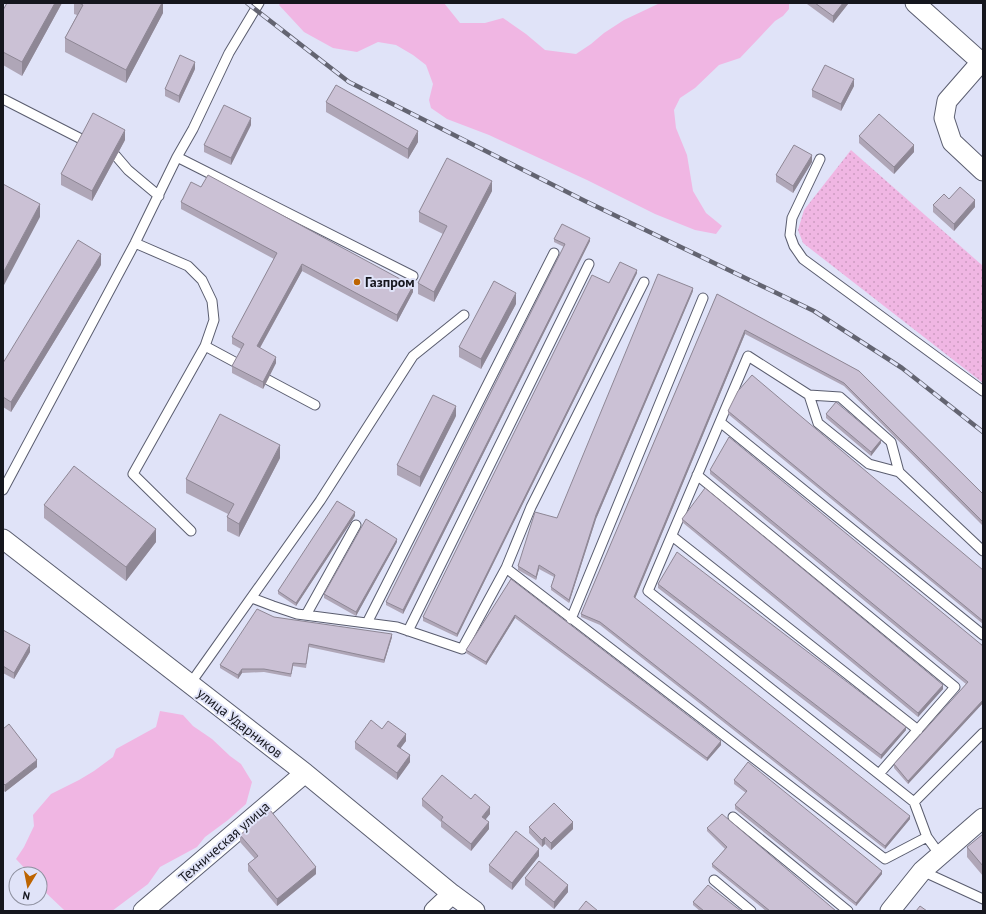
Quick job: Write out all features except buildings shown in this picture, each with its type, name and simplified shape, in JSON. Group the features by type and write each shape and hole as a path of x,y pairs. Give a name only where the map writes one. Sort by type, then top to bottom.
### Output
{"street":[{"path":"915,3 981,62 947,102 944,118 952,142 983,171"},
{"name":"улица Ударников","path":"3,539 305,773 452,894 475,911"},
{"name":"Техническая улица","path":"144,911 305,773"},
{"path":"890,911 922,872 983,818"},
{"path":"434,911 452,894"}],"lane":[{"path":"3,490 135,244 177,157 193,129 229,53 260,3"},
{"path":"3,99 116,156 128,170 159,196"},
{"path":"177,157 413,276"},
{"path":"820,158 792,218 790,235 794,246 803,259 983,391"},
{"path":"135,244 188,266 202,280 212,301 214,320 205,346 133,474 191,531"},
{"path":"367,623 554,253"},
{"path":"408,631 589,264"},
{"path":"252,598 297,614 397,627 462,649 506,568 531,507 644,282"},
{"path":"571,619 703,298"},
{"path":"190,684 320,501 413,356 464,314"},
{"path":"205,346 314,405"},
{"path":"899,472 892,442 840,397 809,395 748,356 648,591 914,802 928,837 940,855"},
{"path":"809,395 818,423 869,464 899,472 983,551"},
{"path":"720,422 983,635"},
{"path":"697,475 955,687 879,774"},
{"path":"306,615 356,525"},
{"path":"672,536 918,730"},
{"path":"506,568 885,860 928,837"},
{"path":"914,802 983,733"},
{"path":"733,817 848,911"},
{"path":"922,872 983,899"},
{"path":"714,880 751,911"}],"shaded area":[{"path":"280,3 444,3 460,23 485,23 503,18 526,34 545,50 576,54 624,20 660,3 789,3 789,9 783,16 775,21 740,58 719,65 695,88 680,98 674,110 676,128 687,155 693,191 706,213 722,226 716,234 695,230 655,214 587,180 489,135 447,119 431,108 429,100 433,84 426,65 413,55 396,45 378,42 357,52 333,48 304,32 279,5"},
{"path":"851,150 983,266 983,383 803,243 798,230 804,210"},
{"path":"160,711 183,715 193,726 212,739 241,764 252,782 246,804 205,837 197,847 160,867 148,884 112,911 65,911 48,895 48,866 23,866 16,859 24,847 34,826 33,815 51,794 94,771 113,757 116,749 156,727"}],"railway":[{"path":"247,3 349,82 585,201 814,311 902,368 983,432"}],"place":[{"name":"Газпром","path":"357,282"}]}
